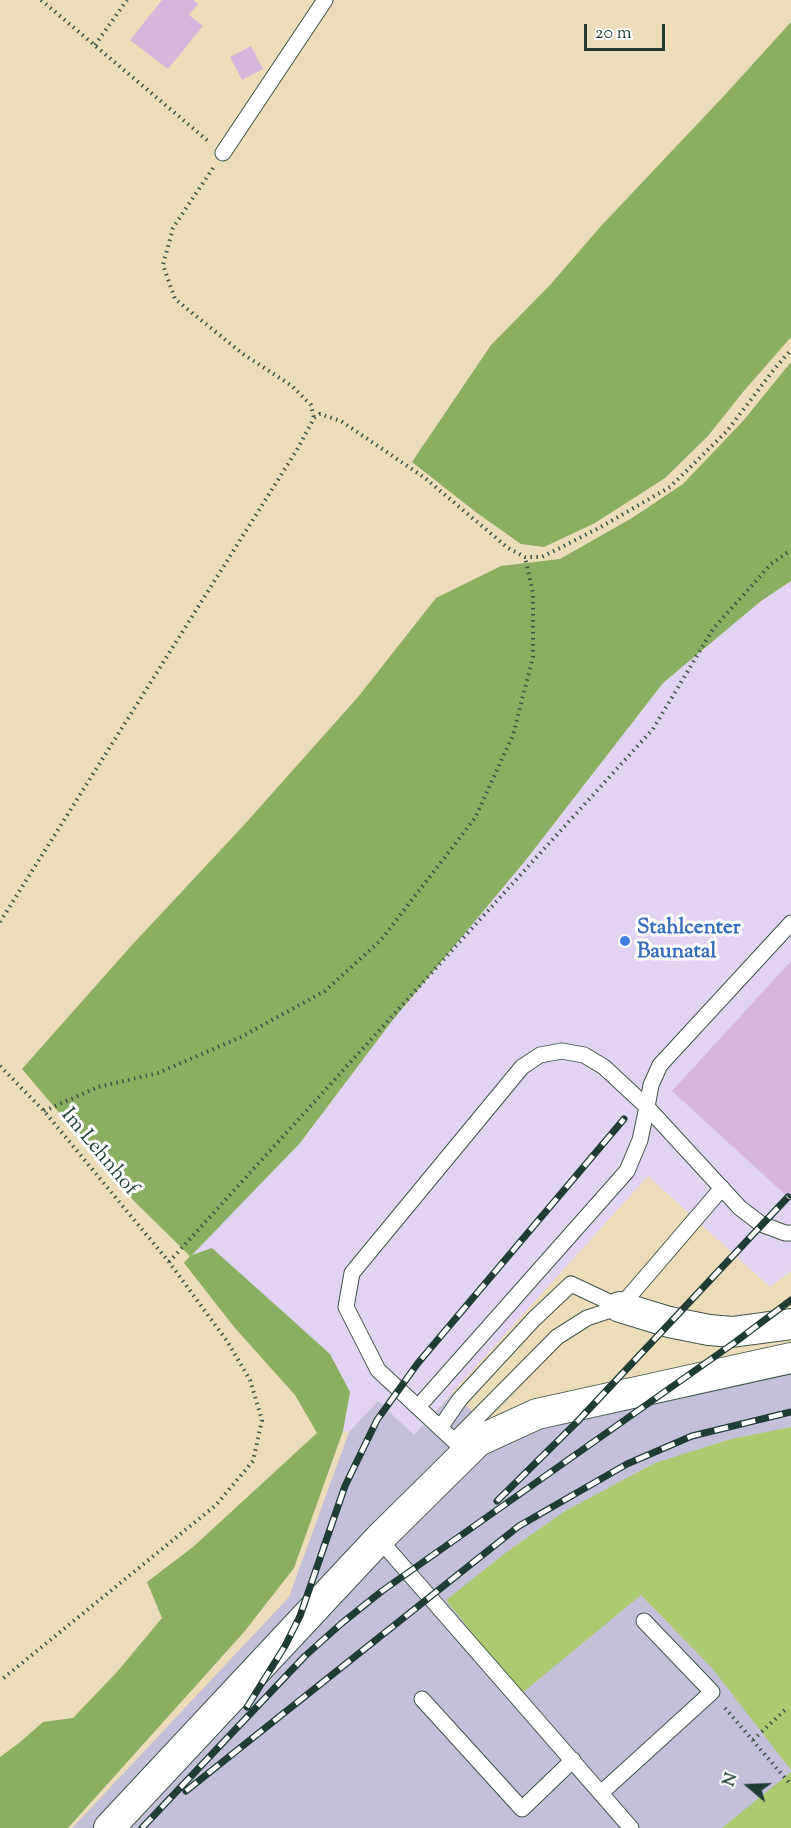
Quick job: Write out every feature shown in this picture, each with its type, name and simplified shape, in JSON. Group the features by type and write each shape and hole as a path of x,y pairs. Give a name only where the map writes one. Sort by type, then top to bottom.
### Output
{"street":[{"path":"620,1307 669,1322 709,1330 732,1332 791,1324"},
{"path":"109,1828 379,1539 460,1446 478,1441 537,1414 791,1358"}],"lane":[{"path":"223,153 325,0"},
{"path":"418,1407 627,1171 640,1140 651,1085 660,1065 791,923"},
{"path":"722,1188 620,1307 587,1318 557,1337 460,1446 378,1370 346,1307 352,1273 522,1067 540,1055 562,1051 584,1055 603,1067 647,1107 722,1188 741,1209 761,1224 784,1233 791,1233"},
{"path":"440,1428 467,1391 534,1319 571,1284 620,1307"},
{"path":"379,1539 631,1828"},
{"path":"601,1793 712,1692 644,1621"},
{"path":"422,1699 522,1809 573,1760"}],"path":[{"path":"41,0 223,153 173,228 163,265 175,299 243,354 292,386 311,405 314,418"},
{"path":"95,45 127,0"},
{"path":"0,922 314,418 320,414 341,421 425,478 508,548 525,557 542,557 597,529 670,486 727,431 791,350"},
{"path":"169,1262 653,729 713,629 771,564 791,550"},
{"path":"44,1111 98,1087 158,1072 241,1037 324,991 381,940 475,818 513,735 533,657 533,593 525,557"},
{"name":"Im Lehnhof","path":"0,1065 44,1111 169,1262 227,1341 250,1380 262,1420 253,1461 216,1505 0,1682"},
{"path":"712,1692 791,1785"},
{"path":"753,1740 785,1710"}],"shaded area":[{"name":"Stahlcenter Baunatal","path":"791,581 791,1271 770,1287 648,1176 414,1435 378,1401 349,1432 343,1431 350,1392 190,1256 300,1143 392,1021 525,861 663,683 761,601"},
{"path":"791,1343 791,1828 72,1828 289,1597 349,1432 378,1401 414,1435 453,1393 484,1422 536,1401"}],"green space":[{"path":"791,22 791,337 708,436 665,478 595,523 544,547 521,544 412,462 491,345 550,285 601,226"},
{"path":"791,362 791,581 761,601 663,683 525,861 392,1021 300,1143 192,1255 212,1248 330,1354 350,1392 343,1431 294,1568 244,1632 68,1828 0,1828 0,1757 43,1722 73,1718 117,1672 162,1618 147,1582 193,1547 317,1433 295,1395 235,1328 184,1263 190,1256 134,1201 22,1069 358,697 436,598 501,566 560,559 632,518 683,484 743,421"},
{"path":"791,1427 791,1770 712,1668 641,1595 521,1694 446,1600 508,1551 565,1511 655,1463 731,1439"},
{"path":"791,1772 791,1828 722,1828"}],"building":[{"path":"162,0 193,0 198,4 189,15 203,26 168,69 130,40"},
{"path":"251,46 263,69 242,80 230,57"},
{"path":"791,961 791,1200 672,1091"}],"railway":[{"path":"247,1707 285,1646 300,1616 345,1486 377,1420 418,1363 624,1119"},
{"path":"497,1501 576,1423 788,1197"},
{"path":"142,1828 305,1656 342,1623 382,1591 734,1343 791,1300"},
{"path":"186,1791 519,1526 627,1464 692,1436 791,1412"}],"place":[{"name":"Stahlcenter Baunatal","path":"625,941"}]}
